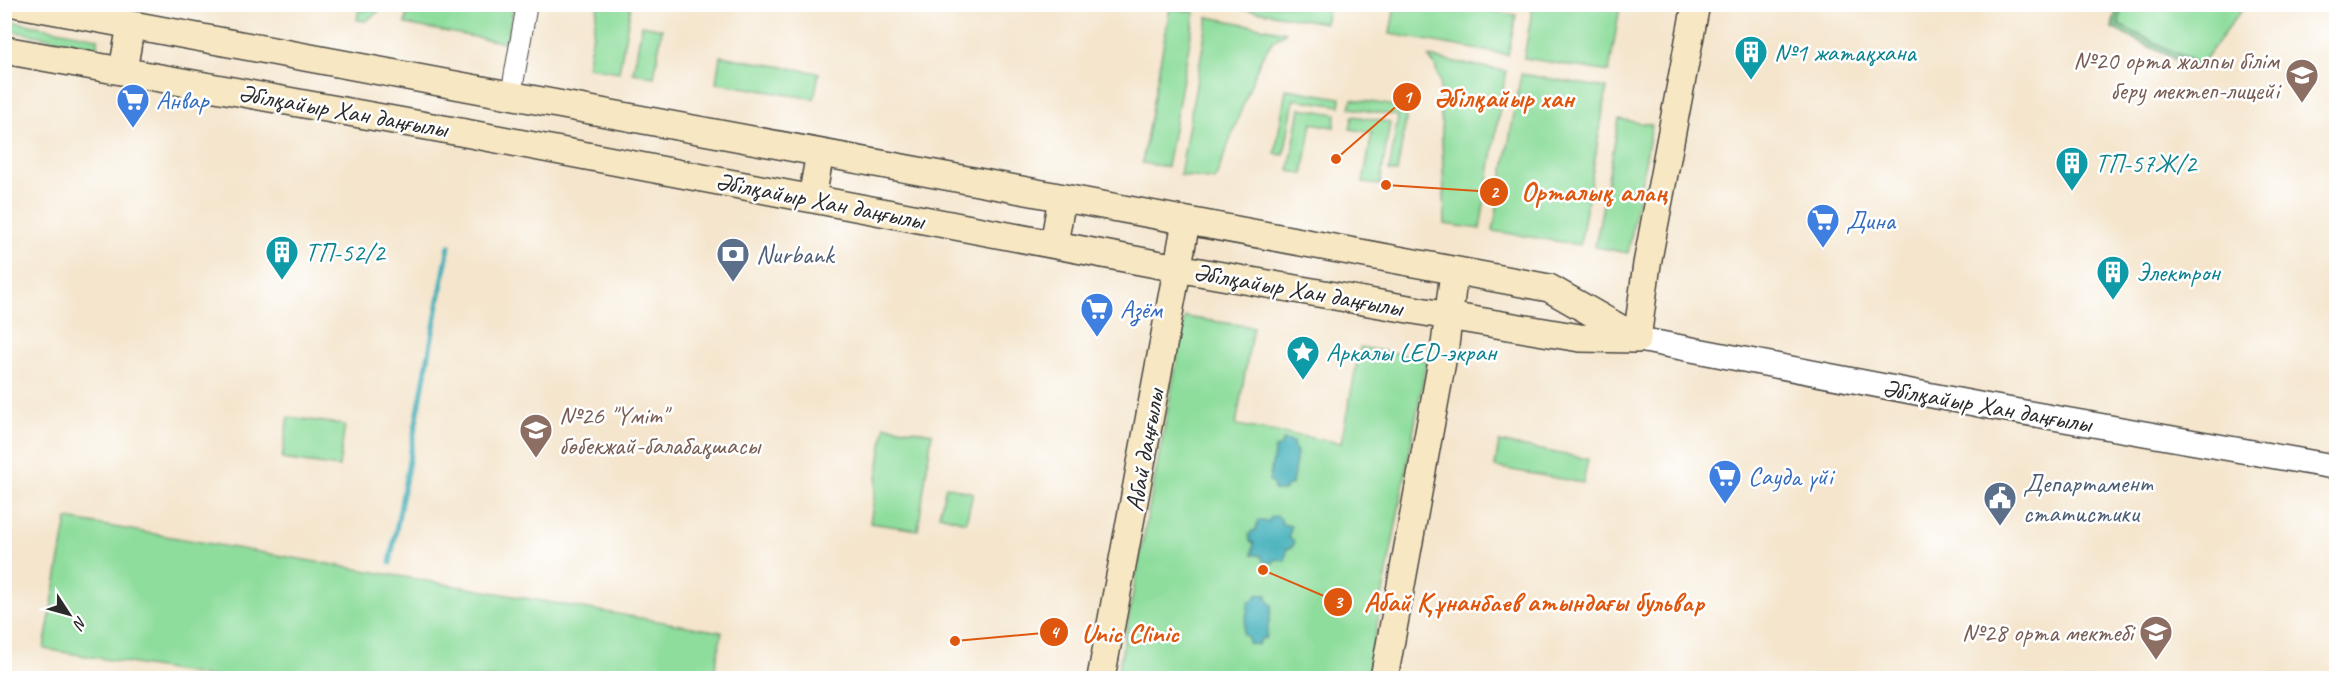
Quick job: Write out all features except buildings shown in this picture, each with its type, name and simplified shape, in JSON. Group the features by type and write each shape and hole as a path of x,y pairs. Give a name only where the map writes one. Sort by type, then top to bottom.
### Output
{"main road":[{"name":"Әбілқайыр Хан даңғылы","path":"19,4 1549,288 1637,339"},
{"path":"1637,339 1647,264 1696,4"},
{"path":"123,70 131,25"},
{"name":"Әбілқайыр Хан даңғылы","path":"4,50 123,70 1178,268 1448,316 1580,338 1637,339"},
{"path":"812,198 820,153"},
{"path":"1054,244 1062,198"},
{"name":"Абай даңғылы","path":"1101,678 1186,222"},
{"path":"1384,678 1445,345 1454,272"}],"street":[{"path":"511,95 527,4"},
{"name":"Әбілқайыр Хан даңғылы","path":"1637,339 1965,402 2337,467"}],"green space":[{"path":"408,4 514,5 506,43 405,24"},
{"path":"1602,4 1620,7 1609,72 1524,58 1533,5"},
{"path":"373,5 387,5 366,21 357,20 359,9 367,10"},
{"path":"598,5 631,5 619,72 587,67"},
{"path":"1220,5 1329,5 1325,23"},
{"path":"1395,5 1457,5 1516,15 1508,55 1390,34"},
{"path":"2117,5 2245,5 2197,70 2112,28"},
{"path":"2117,5 2122,5 2119,25 2201,65 2197,70 2112,28"},
{"path":"1170,8 1195,12 1167,167 1142,163"},
{"path":"1208,17 1286,32 1272,42 1260,60 1215,180 1180,175"},
{"path":"5,20 98,38 97,47 5,30"},
{"path":"642,25 662,29 654,77 633,73"},
{"path":"720,56 819,73 814,99 716,83"},
{"path":"1428,57 1506,71 1480,229 1445,224 1440,83 1435,65"},
{"path":"1521,74 1607,88 1580,245 1493,231"},
{"path":"1286,89 1341,98 1340,106 1294,99 1284,155 1275,154"},
{"path":"1352,99 1408,108 1397,172 1389,171 1398,116 1350,108"},
{"path":"1300,108 1336,114 1334,127 1312,123 1303,174 1289,171"},
{"path":"1353,116 1390,122 1380,185 1363,183 1372,133 1350,129"},
{"path":"1619,119 1652,125 1628,253 1595,247"},
{"path":"1185,317 1253,327 1236,425 1341,443 1360,347 1427,359 1367,678 1117,678"},
{"path":"288,417 345,425 339,467 282,459"},
{"path":"885,426 932,433 918,530 870,523"},
{"path":"1499,442 1588,459 1583,483 1495,467"},
{"path":"946,486 973,493 966,522 939,515"},
{"path":"67,519 722,632 713,678 218,678 44,649"}],"water":[{"path":"1283,440 1293,442 1297,452 1292,485 1287,486 1284,491 1274,490 1273,484 1269,481 1275,448 1281,446"},
{"path":"1277,516 1281,519 1282,524 1291,526 1289,538 1294,544 1287,549 1285,561 1276,559 1273,563 1263,561 1261,556 1252,554 1254,543 1250,541 1249,535 1256,530 1258,520 1268,522 1271,517"},
{"path":"1257,594 1267,595 1272,605 1266,638 1261,639 1258,645 1248,643 1248,637 1243,634 1249,601 1255,599"}],"waterway":[{"path":"390,563 449,246"}],"place":[{"name":"№1 жатақхана","path":"1751,81"},
{"name":"№20 орта жалпы білім беру мектеп-лицейі","path":"2302,104"},
{"name":"Анвар","path":"133,129"},
{"name":"Әбілқайыр хан","path":"1336,159"},
{"name":"Орталық алаң","path":"1386,185"},
{"name":"ТП-57Ж/2","path":"2072,192"},
{"name":"Дина","path":"1823,249"},
{"name":"ТП-52/2","path":"282,281"},
{"name":"Nurbank","path":"733,283"},
{"name":"Электрон","path":"2113,301"},
{"name":"Азём","path":"1097,338"},
{"name":"Аркалы LED-экран","path":"1303,381"},
{"name":"№26 \"Үміт\" бөбекжай-балабақшасы","path":"536,459"},
{"name":"Сауда үйі","path":"1725,505"},
{"name":"Департамент статистики","path":"2000,527"},
{"name":"Абай Құнанбаев атындағы бульвар","path":"1263,570"},
{"name":"Unic Clinic","path":"955,641"},
{"name":"№28 орта мектебі","path":"2156,661"}]}
